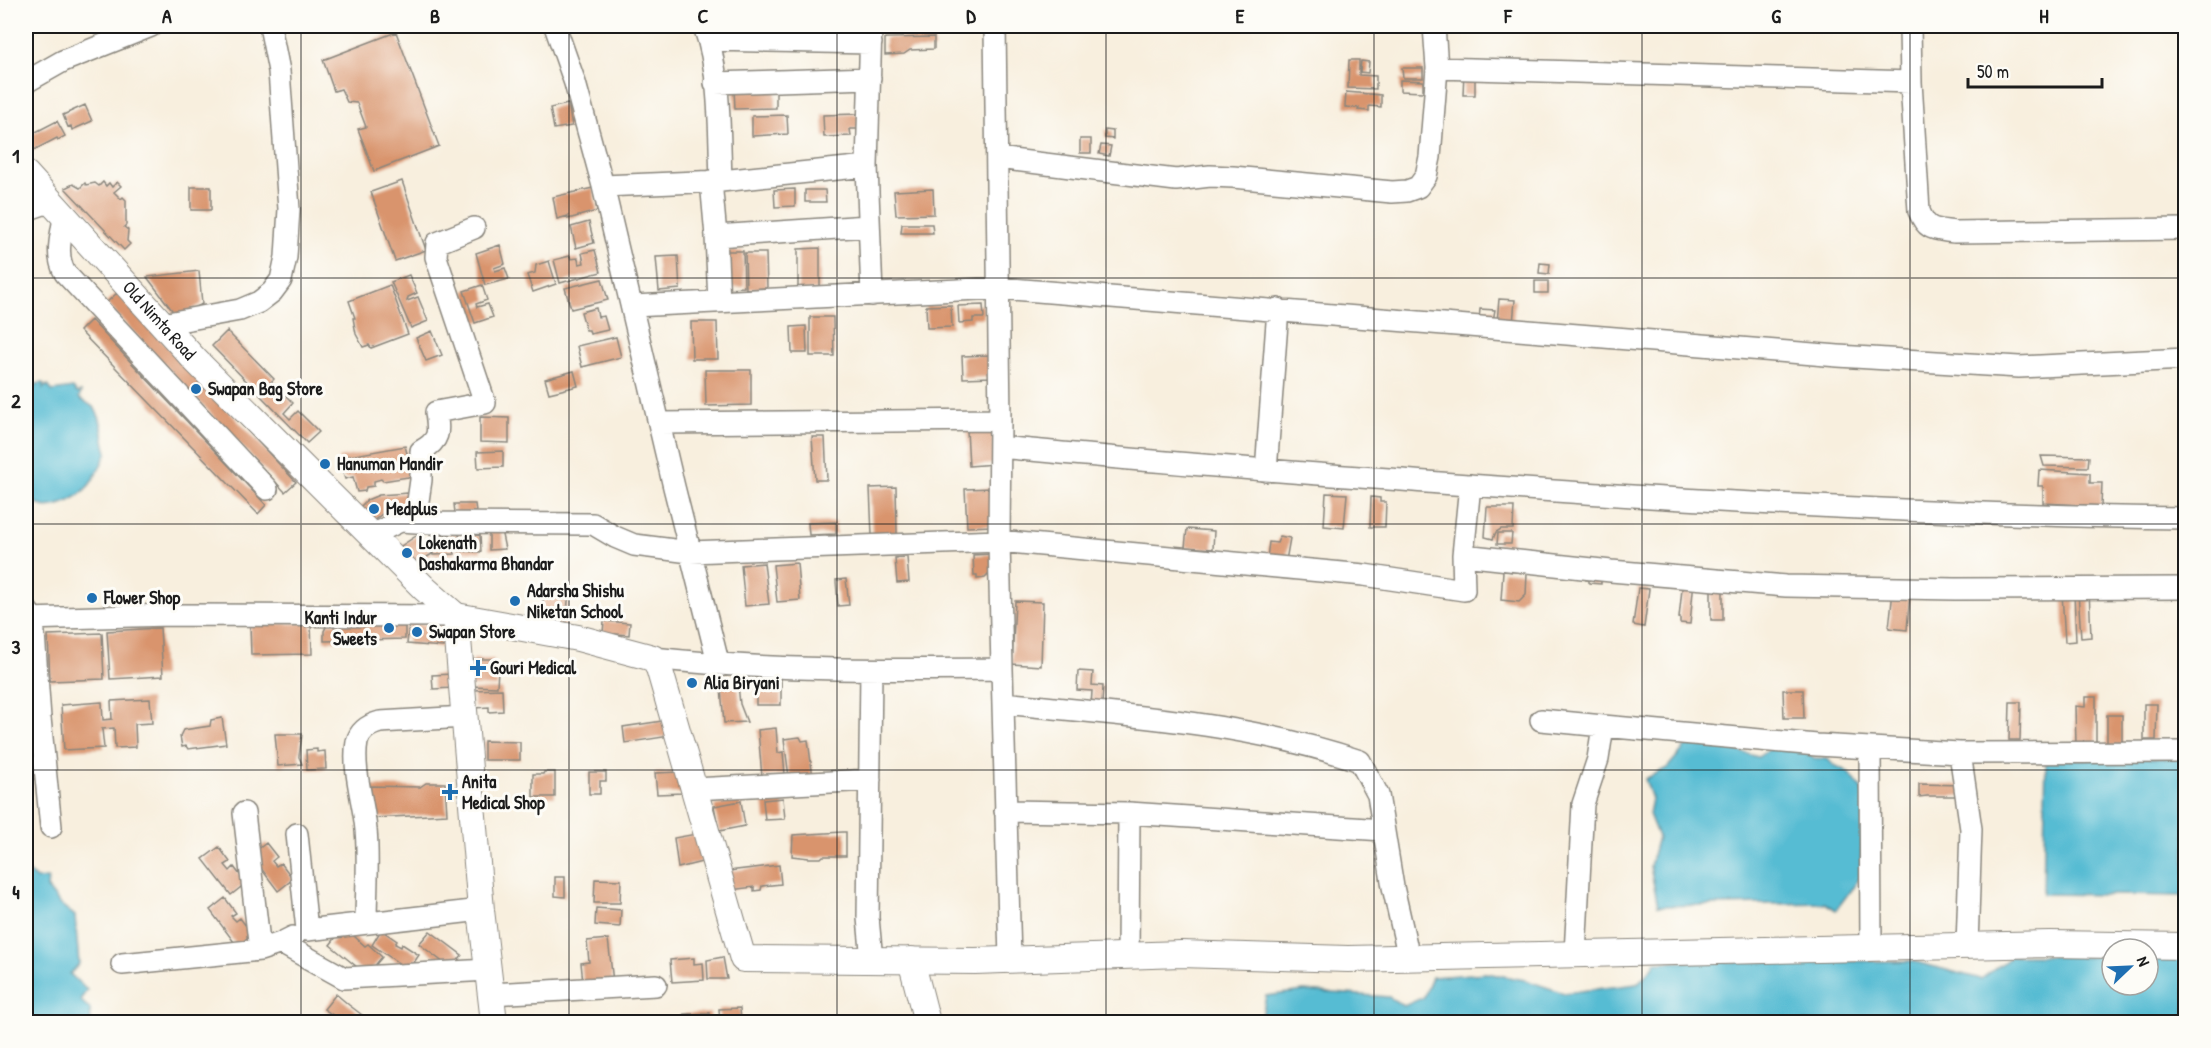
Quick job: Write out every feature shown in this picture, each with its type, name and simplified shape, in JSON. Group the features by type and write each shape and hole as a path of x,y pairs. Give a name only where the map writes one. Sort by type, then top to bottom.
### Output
{"street":[{"path":"26,82 63,62 151,26"},
{"path":"162,324 240,310 259,302 272,292 281,280 286,257 289,209 279,71 270,26"},
{"path":"555,26 575,83 603,186 719,666"},
{"path":"995,26 999,288 999,541 1010,960"},
{"path":"997,158 1176,180 1210,176 1233,177 1392,192 1407,191 1418,187 1426,176 1437,68 1434,26"},
{"path":"1910,26 1919,211 1924,223 1932,229 1954,232 2186,229"},
{"path":"719,302 715,83 707,33 871,34 867,166 872,295"},
{"path":"1437,68 1911,82"},
{"path":"715,83 870,78"},
{"path":"603,186 716,181 867,166"},
{"name":"Old Nimta Road","path":"26,174 46,210 425,589 456,616"},
{"path":"46,210 60,263 65,273 267,489"},
{"path":"716,236 868,226"},
{"path":"415,522 420,480 420,451 431,445 436,438 438,430 436,412 485,403 436,257 437,243 474,228"},
{"path":"633,306 999,288 1838,356 2008,366 2186,359"},
{"path":"1266,471 1278,309"},
{"path":"659,423 1000,420"},
{"path":"1000,447 1163,464 1632,497 2186,518"},
{"path":"372,535 400,521 593,524 634,545 690,552 999,541 1364,574 1464,590 1463,555 1470,485"},
{"path":"1463,555 1786,586 1955,589 2186,588"},
{"path":"51,827 33,720 28,615 456,616 578,638 653,658 719,666 871,670 1002,669"},
{"path":"456,616 494,1023"},
{"path":"653,658 658,668 743,959 1010,960 1181,954 1348,959 1967,946 2186,946"},
{"path":"871,670 868,918 872,960"},
{"path":"1003,703 1233,729 1315,746 1360,760 1378,795 1393,887 1409,958"},
{"path":"366,923 366,828 357,760 357,743 360,733 370,724 380,722 465,717"},
{"path":"1541,720 1870,748 1960,753 2186,752"},
{"path":"1575,954 1583,804 1598,759 1603,726"},
{"path":"1870,748 1871,949"},
{"path":"1960,753 1971,829 1967,946"},
{"path":"694,789 870,780"},
{"path":"1005,811 1129,813 1383,830"},
{"path":"244,813 260,950"},
{"path":"1128,956 1129,813"},
{"path":"297,834 307,930"},
{"path":"122,964 260,950 307,930 482,910"},
{"path":"281,943 344,978 656,985"},
{"path":"911,960 927,1023"}],"water":[{"path":"42,383 43,388 48,385 52,391 73,388 77,393 81,392 79,398 93,407 98,414 107,452 95,477 85,490 70,500 49,507 42,506 29,498 26,499 26,394 34,389 36,384"},
{"path":"1737,741 1737,751 1758,757 1775,745 1805,750 1814,758 1828,759 1833,765 1845,770 1865,794 1860,878 1836,910 1825,903 1658,906 1650,866 1658,837 1649,814 1652,799 1645,779 1667,768 1686,746 1708,742"},
{"path":"2185,758 2185,896 2043,894 2046,759"},
{"path":"26,869 36,879 48,878 47,888 60,904 75,916 79,964 70,974 87,990 80,1000 90,1009 91,1022 26,1022"},
{"path":"2012,956 2100,957 2100,997 2160,997 2160,957 2185,957 2185,1022 1261,1022 1266,996 1304,991 1389,997 1404,1006 1424,997 1432,977 1486,973 1525,980 1564,993 1637,984 1655,962 1912,961 1981,979"}],"building":[{"path":"1441,26 1469,26 1469,33 1441,33"},
{"path":"396,32 439,146 374,171 358,129 366,127 357,103 347,102 341,89 334,91 323,60"},
{"path":"934,37 934,49 910,50 904,54 885,55 885,38"},
{"path":"1349,60 1359,60 1359,75 1376,76 1376,89 1348,88"},
{"path":"1361,61 1369,62 1368,73 1360,72"},
{"path":"1402,68 1423,68 1423,78 1403,78"},
{"path":"1464,71 1475,71 1475,95 1463,95"},
{"path":"1400,80 1423,81 1423,92 1400,91"},
{"path":"734,89 776,89 776,108 735,109"},
{"path":"1346,92 1381,95 1381,107 1369,106 1369,111 1345,107"},
{"path":"568,104 572,126 554,129 550,108"},
{"path":"85,105 92,121 72,130 71,126 68,127 63,115"},
{"path":"858,114 859,129 850,129 851,136 824,137 823,115"},
{"path":"787,115 788,134 752,136 752,116"},
{"path":"57,121 65,136 32,151 28,143 26,145 26,137"},
{"path":"1105,130 1113,131 1113,139 1105,138"},
{"path":"1080,139 1091,139 1091,153 1080,153"},
{"path":"1101,145 1111,146 1109,156 1099,154"},
{"path":"402,181 426,250 395,261 371,192"},
{"path":"103,182 106,186 109,183 112,187 117,182 121,186 114,192 121,199 123,197 126,200 126,225 124,227 128,230 127,241 130,244 124,250 65,188 73,184 80,188 85,183 86,185 95,183 99,186"},
{"path":"191,187 211,187 211,210 191,210"},
{"path":"593,188 597,211 568,219 568,216 557,219 553,197"},
{"path":"795,189 795,206 775,207 774,190"},
{"path":"933,189 934,214 896,215 894,191"},
{"path":"805,190 825,190 826,202 805,202"},
{"path":"589,222 594,243 576,248 571,227"},
{"path":"902,224 932,224 933,233 901,233"},
{"path":"500,245 505,264 494,268 495,271 505,268 509,279 485,285 476,253"},
{"path":"820,248 820,290 798,291 798,249"},
{"path":"595,250 601,272 560,283 554,260 570,256 571,259 578,258 579,264 584,263 582,253"},
{"path":"725,251 743,251 744,287 726,288"},
{"path":"745,253 766,253 767,288 746,289"},
{"path":"678,256 680,289 659,291 656,257"},
{"path":"549,261 556,284 533,292 527,275 535,273 536,265"},
{"path":"1540,263 1550,264 1549,274 1539,273"},
{"path":"199,271 202,304 178,318 147,277"},
{"path":"409,275 417,293 408,297 407,301 418,297 428,321 411,328 391,282"},
{"path":"602,279 608,300 571,309 565,288"},
{"path":"1535,281 1548,281 1548,293 1535,293"},
{"path":"390,285 408,334 371,348 369,345 363,347 356,334 353,318 355,318 349,301"},
{"path":"482,285 487,300 476,304 477,307 488,304 493,317 475,323 464,291"},
{"path":"117,293 296,482 285,492 106,303"},
{"path":"1499,299 1515,300 1513,324 1497,322"},
{"path":"951,305 952,327 927,328 926,306"},
{"path":"983,305 984,318 973,318 973,322 959,323 958,306"},
{"path":"596,308 598,317 604,316 608,330 590,334 589,330 586,330 581,312"},
{"path":"1480,309 1495,310 1493,321 1479,320"},
{"path":"810,317 833,317 834,356 810,356"},
{"path":"91,320 266,505 258,514 80,331"},
{"path":"691,322 717,322 718,359 692,359"},
{"path":"806,326 807,353 792,353 791,327"},
{"path":"227,331 274,379 259,394 212,346"},
{"path":"432,331 442,355 426,361 416,338"},
{"path":"616,337 621,357 582,367 577,346"},
{"path":"991,355 992,377 963,378 962,356"},
{"path":"705,370 751,370 751,405 706,406"},
{"path":"574,371 578,386 549,393 545,379"},
{"path":"273,383 293,403 284,413 290,419 298,411 319,432 307,443 260,395"},
{"path":"480,417 509,418 509,443 480,442"},
{"path":"967,430 993,430 995,464 969,466"},
{"path":"812,437 825,437 827,480 815,480"},
{"path":"405,446 408,457 415,456 411,480 408,477 383,481 381,479 374,481 374,486 366,487 365,491 357,492 353,477 345,479 338,458"},
{"path":"503,451 503,467 478,468 477,452"},
{"path":"2041,456 2089,457 2088,467 2044,466"},
{"path":"2039,470 2090,473 2090,483 2102,483 2101,506 2043,503 2043,486 2038,486"},
{"path":"896,487 897,534 872,535 870,488"},
{"path":"993,488 994,526 967,527 965,489"},
{"name":"Medplus","path":"408,493 409,505 391,507 368,525 357,510 367,500 379,495"},
{"path":"1326,493 1347,494 1344,528 1324,526"},
{"path":"1371,497 1380,498 1380,502 1386,502 1385,527 1370,527"},
{"path":"454,504 475,504 476,512 455,513"},
{"path":"1487,507 1514,507 1513,529 1501,529 1496,532 1493,539 1485,537"},
{"path":"836,522 836,534 809,535 808,523"},
{"path":"1187,529 1214,531 1213,549 1185,547"},
{"path":"501,530 505,549 489,550 489,531"},
{"path":"1498,533 1512,533 1511,544 1497,544"},
{"path":"419,534 432,554 408,569 395,550"},
{"path":"459,534 460,546 454,546 455,554 433,555 432,536"},
{"path":"480,535 481,552 458,551 458,547 466,546 467,536"},
{"path":"1280,536 1290,538 1286,561 1267,558 1269,542 1277,543"},
{"path":"993,554 994,575 977,579 977,575 974,575 973,555"},
{"path":"907,557 909,582 897,583 895,558"},
{"path":"764,563 769,604 745,606 741,565"},
{"path":"797,563 800,600 777,602 773,565"},
{"path":"1503,571 1527,573 1526,595 1519,602 1501,600"},
{"path":"1587,572 1601,573 1601,584 1589,583 1589,580 1586,580"},
{"path":"846,579 849,605 838,606 836,580"},
{"path":"1683,579 1694,580 1690,624 1680,623 1679,618"},
{"path":"1711,581 1723,581 1723,620 1711,620"},
{"path":"544,587 569,589 566,626 541,623"},
{"path":"1638,588 1649,589 1644,627 1633,625"},
{"path":"2089,590 2091,637 2081,638 2078,591"},
{"path":"1893,591 1910,593 1907,630 1889,628"},
{"path":"2062,593 2074,593 2076,641 2065,642"},
{"path":"1015,601 1043,602 1041,666 1012,664"},
{"path":"604,621 630,623 629,635 603,633"},
{"path":"405,622 405,639 324,641 324,631 328,623"},
{"path":"311,623 312,654 251,655 250,624"},
{"path":"409,623 445,627 443,647 407,644"},
{"path":"160,628 163,676 110,679 107,631"},
{"path":"102,633 104,679 50,681 48,635"},
{"path":"473,659 494,659 493,669 498,669 497,687 470,686"},
{"path":"1078,671 1093,672 1092,685 1103,686 1102,706 1091,706 1092,691 1077,690"},
{"path":"453,674 454,688 433,689 432,675"},
{"path":"737,675 740,704 747,722 724,723 720,677"},
{"path":"756,679 781,679 781,705 756,705"},
{"path":"502,689 503,711 489,712 489,707 474,708 473,690"},
{"path":"1783,690 1803,690 1804,718 1784,718"},
{"path":"2085,697 2096,697 2096,744 2076,744 2075,706 2085,707"},
{"path":"150,699 152,723 135,724 136,747 115,748 114,728 102,729 104,748 64,750 61,705 102,702 103,720 112,719 111,701"},
{"path":"2010,702 2021,702 2020,740 2009,740"},
{"path":"2144,704 2157,704 2156,740 2144,740"},
{"path":"2107,715 2122,715 2122,746 2107,746"},
{"path":"222,718 226,744 188,749 186,746 182,747 180,736 183,730 210,726 211,720"},
{"path":"662,721 670,736 625,743 623,727"},
{"path":"776,728 778,753 783,752 785,774 762,777 758,730"},
{"path":"275,734 302,734 299,757 302,764 278,766"},
{"path":"800,737 802,741 808,740 813,778 789,777 784,739"},
{"path":"484,741 520,742 520,760 484,760"},
{"path":"317,749 317,752 325,751 326,769 307,770 306,750"},
{"path":"555,772 555,797 533,797 533,774"},
{"path":"589,772 606,772 606,781 600,781 600,794 589,794"},
{"path":"678,772 678,782 683,782 683,793 657,794 655,773"},
{"path":"426,783 445,783 447,814 373,818 369,786 420,787"},
{"path":"1919,784 1963,785 1963,796 1919,797"},
{"path":"783,798 785,819 765,820 763,800"},
{"path":"741,801 745,826 719,831 714,806"},
{"path":"846,832 846,856 809,858 792,856 793,835"},
{"path":"696,834 702,862 678,868 674,838"},
{"path":"266,843 277,857 272,861 276,866 281,863 293,879 278,891 251,855"},
{"path":"219,847 230,862 225,865 230,871 234,867 246,883 231,895 203,859"},
{"path":"779,865 781,884 762,886 761,890 754,891 754,887 730,890 728,871"},
{"path":"555,877 565,877 565,897 555,896"},
{"path":"595,879 621,880 620,903 594,903"},
{"path":"225,898 236,913 231,916 236,921 240,918 252,934 237,946 210,910"},
{"path":"596,908 621,910 620,927 595,925"},
{"path":"344,927 365,946 368,944 382,957 367,975 330,945"},
{"path":"381,930 397,941 395,944 401,947 402,944 419,955 409,970 372,945"},
{"path":"430,931 462,955 452,969 419,944"},
{"path":"608,939 613,982 583,982 581,963 589,962 587,941"},
{"path":"723,957 727,979 708,979 707,960"},
{"path":"694,958 694,964 703,963 704,980 672,982 670,960"},
{"path":"336,994 370,1021 343,1022 324,1009"},
{"path":"740,1008 741,1022 720,1022 719,1009"},
{"path":"710,1013 711,1022 684,1022 684,1014"}],"place":[{"name":"Swapan Bag Store","path":"196,389"},
{"name":"Hanuman Mandir","path":"325,464"},
{"name":"Medplus","path":"374,509"},
{"name":"Lokenath Dashakarma Bhandar","path":"407,553"},
{"name":"Flower Shop","path":"92,598"},
{"name":"Adarsha Shishu Niketan School","path":"515,601"},
{"name":"Kanti Indur Sweets","path":"389,628"},
{"name":"Swapan Store","path":"417,632"},
{"name":"Gouri Medical","path":"478,668"},
{"name":"Alia Biryani","path":"692,683"},
{"name":"Anita Medical Shop","path":"450,792"}]}
